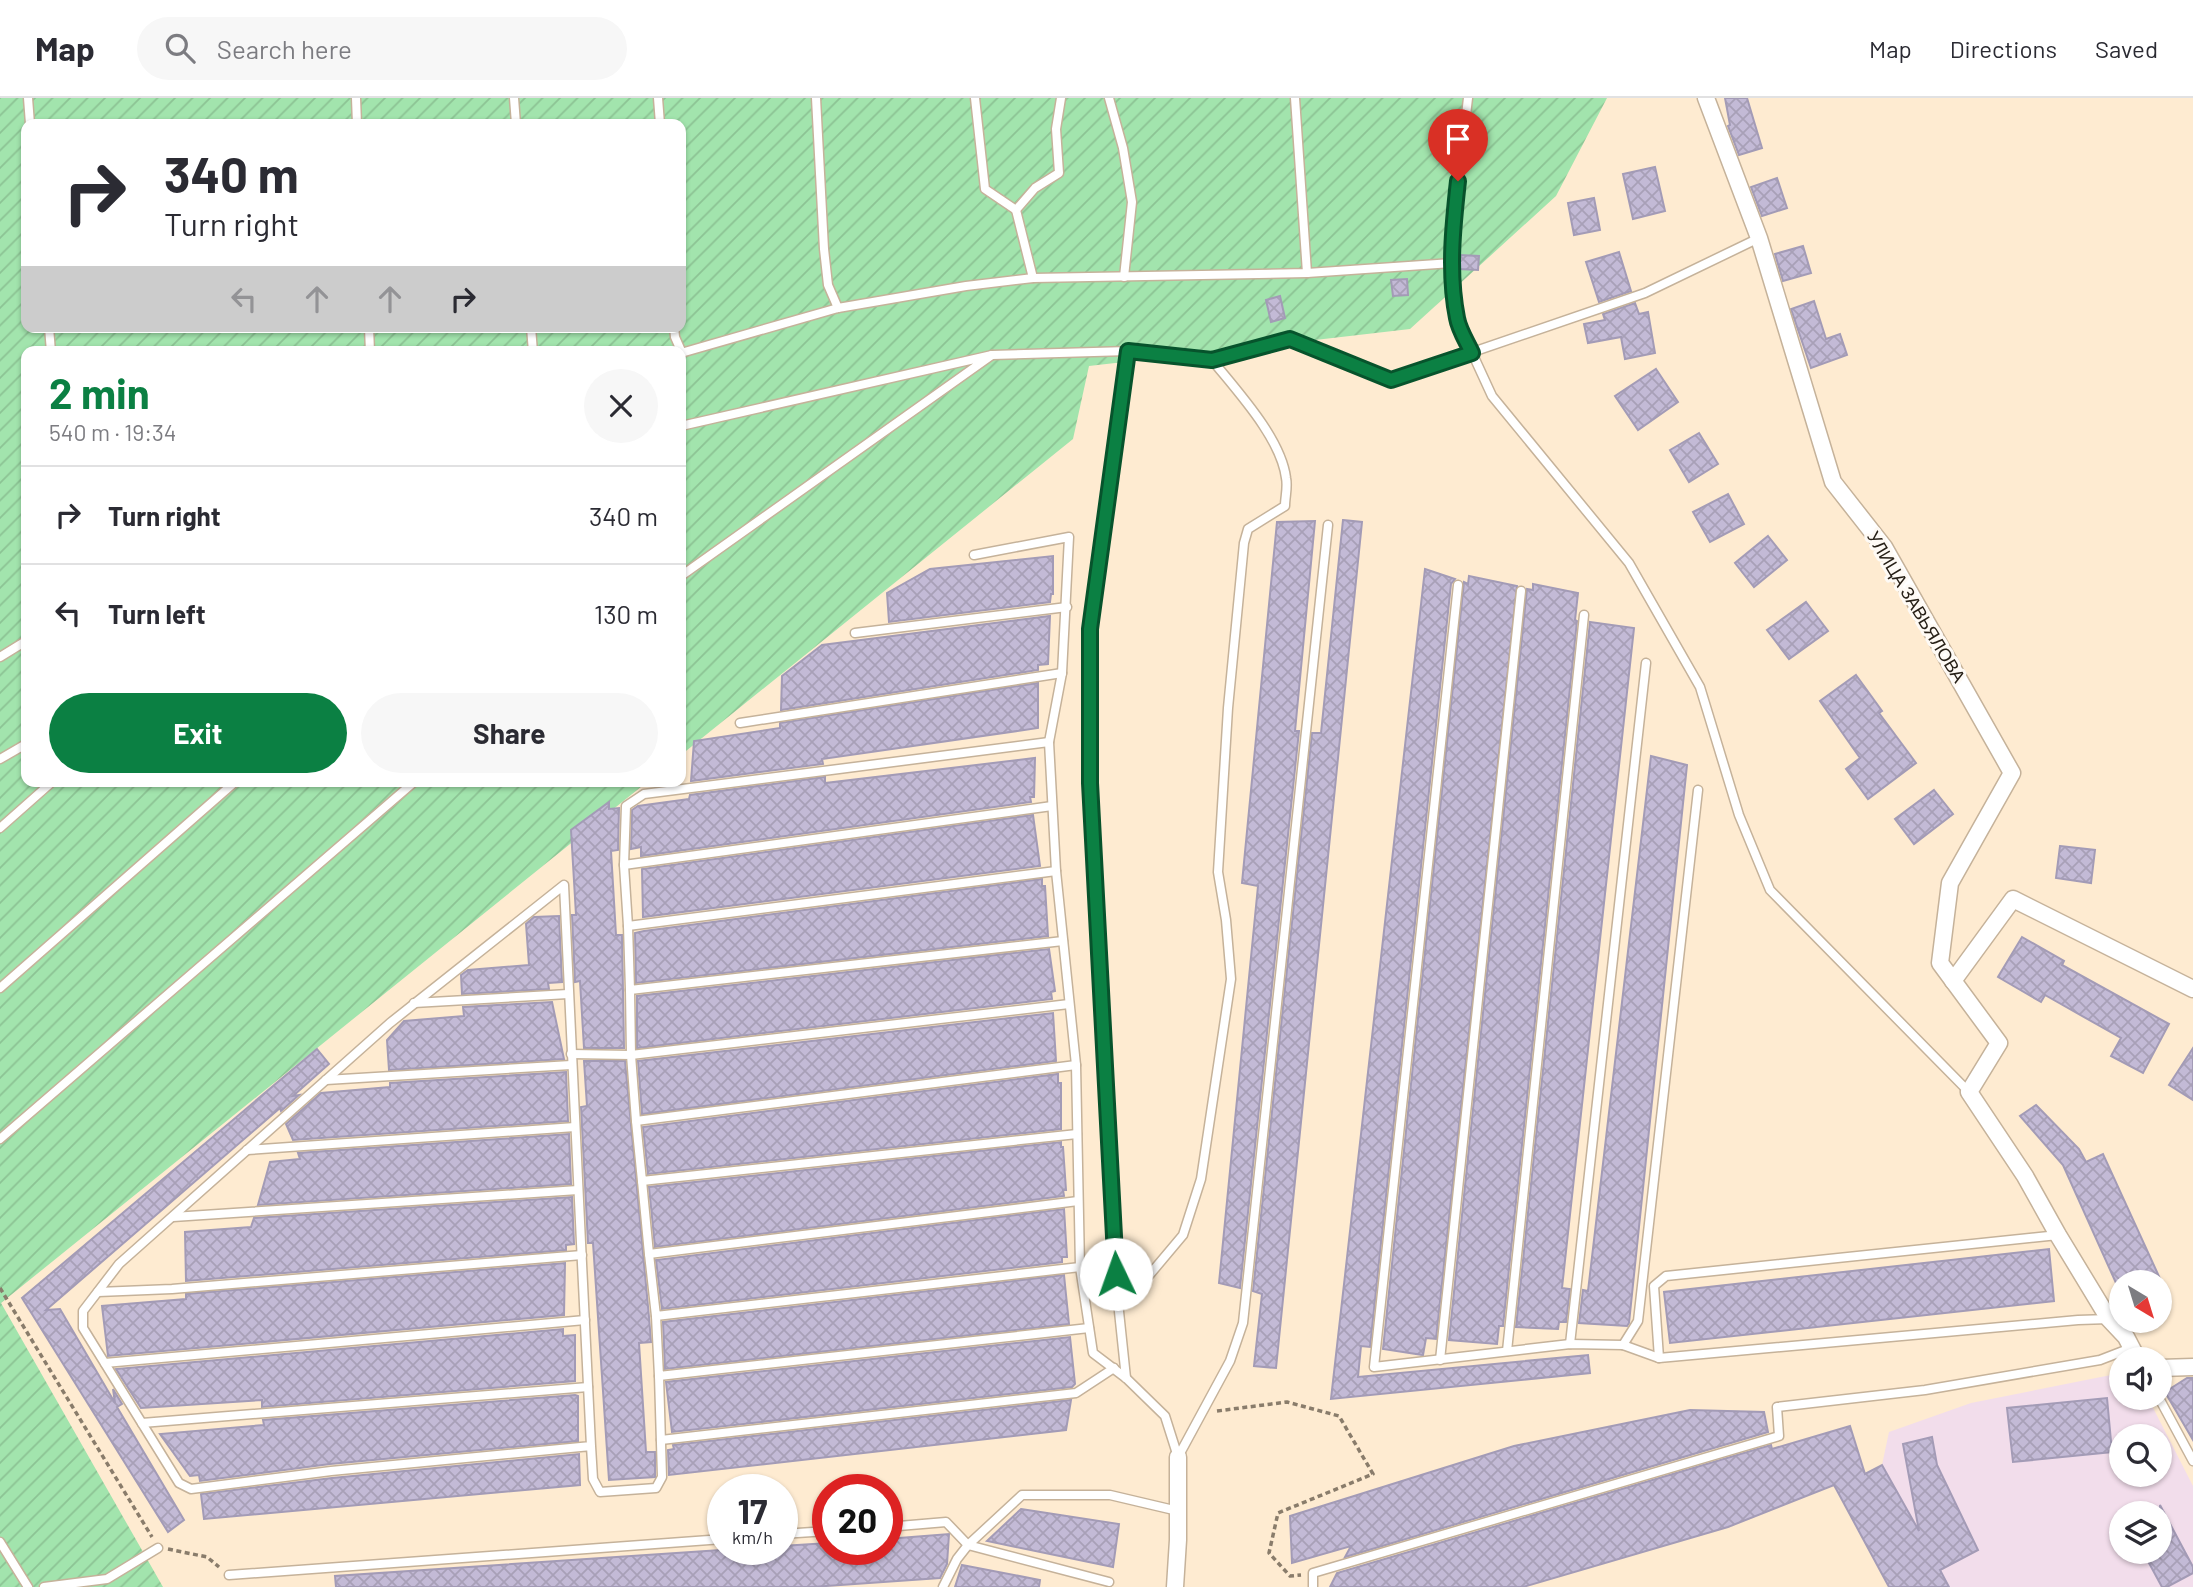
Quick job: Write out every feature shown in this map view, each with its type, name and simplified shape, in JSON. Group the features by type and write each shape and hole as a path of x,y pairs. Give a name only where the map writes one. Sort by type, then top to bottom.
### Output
{"street":[{"name":"УЛИЦА ЗАВЬЯЛОВА","path":"1706,98 1759,238 1833,482 1884,547 2012,773 1950,884 1940,963 1999,1043 1969,1092"},
{"path":"1953,981 2013,899 2193,989"},
{"path":"1969,1092 2025,1176 2057,1235 2109,1319"},
{"path":"2172,1368 2193,1367"},
{"path":"1175,1587 1178,1457"}],"lane":[{"path":"28,98 30,119"},
{"path":"356,98 357,119"},
{"path":"514,98 516,119"},
{"path":"658,98 660,119"},
{"path":"816,98 826,273 838,308"},
{"path":"975,98 985,189 1016,210 1033,278"},
{"path":"1016,210 1035,188 1059,173 1056,129 1061,98"},
{"path":"1109,98 1123,148 1132,202 1124,277"},
{"path":"1295,98 1307,273"},
{"path":"1468,98 1452,236 1452,263 1457,320 1492,396 1629,563 1700,687 1739,815 1770,890 1969,1092"},
{"path":"686,425 992,355 1128,351 1212,360 1290,339 1391,380 1645,293 1759,238"},
{"path":"686,352 838,308 966,286 1033,278 1307,273 1452,263"},
{"path":"1126,1378 1118,1302 1090,783 1090,629 1128,351"},
{"path":"686,572 992,355"},
{"path":"1118,1302 1146,1279 1183,1235 1201,1179 1231,979 1226,920 1218,872 1228,708 1244,543 1248,529 1285,506 1286,479 1277,448 1245,401 1212,360"},
{"path":"1178,1457 1230,1361 1242,1323 1328,525"},
{"path":"974,555 1069,537 1062,673 1049,742 1056,871 1076,1065 1080,1266 1093,1353 1126,1378 1165,1416 1178,1457"},
{"path":"1458,585 1374,1367 1570,1344 1623,1345 1659,1358 2109,1319"},
{"path":"1440,1360 1521,591"},
{"path":"855,633 1067,607"},
{"path":"1507,1351 1584,615"},
{"path":"0,657 21,644"},
{"path":"1570,1344 1646,663"},
{"path":"740,723 1062,673"},
{"path":"591,1447 331,1471 191,1489 179,1483 83,1328 83,1311 119,1264 326,1080 414,1003 564,885 593,1479 600,1492 656,1488 662,1477 659,1376 656,1316 631,1055 624,865 626,806 644,794 1049,742"},
{"path":"0,759 21,747"},
{"path":"0,828 46,787"},
{"path":"0,988 230,787"},
{"path":"0,1139 408,787"},
{"path":"1623,1345 1638,1321 1698,790"},
{"path":"624,865 1052,806"},
{"path":"628,926 1056,871"},
{"path":"630,990 1063,941"},
{"path":"414,1003 568,993"},
{"path":"571,1054 631,1055 1069,1004"},
{"path":"326,1080 572,1065"},
{"path":"636,1121 1076,1065"},
{"path":"247,1150 575,1127"},
{"path":"642,1181 1077,1134"},
{"path":"172,1217 578,1190"},
{"path":"649,1254 1078,1201"},
{"path":"1659,1358 1654,1286 1666,1276 2057,1235"},
{"path":"98,1292 172,1289 582,1255"},
{"path":"656,1316 1080,1266"},
{"path":"105,1363 585,1320"},
{"path":"659,1376 1089,1328"},
{"path":"1313,1587 1313,1573 1779,1436 1777,1407 1952,1385 2109,1358"},
{"path":"661,1440 1076,1393 1114,1368"},
{"path":"142,1423 588,1387"},
{"path":"2165,1410 2193,1461"},
{"path":"943,1587 957,1559 968,1545 1022,1495 1110,1495 1178,1511"},
{"path":"903,1526 946,1522 968,1545 1109,1581"},
{"path":"229,1575 707,1540"},
{"path":"0,1542 28,1587"},
{"path":"44,1587 107,1578 159,1548"}],"path":[{"path":"0,1288 159,1548 207,1557 229,1575"},
{"path":"1202,1413 1287,1402 1339,1416 1373,1474 1278,1513 1269,1553 1290,1576 1313,1573"}],"shaded area":[{"path":"2109,1375 2109,1410 2154,1410 2161,1424 2109,1424 2109,1487 2172,1487 2172,1445 2193,1486 2193,1587 1949,1587 1882,1465 1889,1432 1971,1403"}],"green space":[{"path":"0,98 1607,98 1556,196 1410,329 1089,366 1073,439 686,751 686,346 21,346 21,787 641,787 1,1303 163,1587 0,1587"}],"building":[{"path":"1725,98 1747,98 1762,148 1739,155 1728,126"},
{"path":"1655,167 1665,211 1633,219 1623,174"},
{"path":"1777,178 1787,208 1762,216 1751,187"},
{"path":"1594,198 1600,230 1574,235 1568,203"},
{"path":"1803,246 1811,273 1783,281 1775,254"},
{"path":"1619,252 1631,291 1599,302 1586,262"},
{"path":"1459,255 1479,256 1478,270 1459,269"},
{"path":"1407,279 1408,295 1393,296 1391,280"},
{"path":"1280,296 1285,318 1271,322 1266,300"},
{"path":"1814,301 1826,339 1840,334 1847,355 1811,368 1791,309"},
{"path":"1635,303 1639,314 1648,312 1655,353 1625,359 1621,337 1588,343 1584,324 1605,320 1603,314"},
{"path":"1656,369 1678,402 1638,430 1615,396"},
{"path":"1699,433 1718,464 1689,482 1670,450"},
{"path":"1728,494 1744,524 1710,542 1693,512"},
{"path":"1343,520 1362,522 1276,1368 1254,1366 1262,1294 1253,1291 1312,733 1321,733"},
{"path":"1315,521 1295,731 1299,731 1240,1288 1219,1283 1258,886 1242,883 1277,522"},
{"path":"1768,536 1787,560 1754,587 1735,563"},
{"path":"1053,556 1053,594 1050,602 889,622 887,593 930,569"},
{"path":"1425,569 1455,579 1451,584 1370,1347 1361,1346 1358,1377 1588,1355 1590,1373 1331,1399"},
{"path":"1469,576 1517,586 1436,1339 1426,1338 1423,1355 1383,1349 1464,582 1468,584"},
{"path":"1533,584 1578,593 1577,621 1503,1326 1499,1326 1497,1344 1449,1340 1527,589 1533,590"},
{"path":"1806,602 1828,631 1789,659 1767,630"},
{"path":"1050,616 1048,664 1038,665 1038,670 781,710 782,676 822,645"},
{"path":"1590,622 1634,628 1562,1288 1570,1289 1566,1322 1559,1322 1558,1329 1516,1327"},
{"path":"1856,675 1882,711 1879,713 1916,763 1868,799 1846,769 1860,758 1820,701"},
{"path":"1038,683 1038,728 822,759 823,764 691,781 694,741 780,728 780,723"},
{"path":"1651,756 1687,765 1629,1323 1627,1326 1579,1323 1583,1290 1588,1291"},
{"path":"1035,758 1034,797 1030,797 1031,802 641,856 641,847 631,849 632,810 638,806 689,799 690,795 825,777 825,783"},
{"path":"1934,790 1953,814 1914,844 1895,819"},
{"path":"609,802 609,809 619,808 618,850 611,851 616,935 622,935 624,1048 584,1048 580,981 575,982 572,915 576,915 571,830"},
{"path":"1033,815 1040,866 643,917 642,869"},
{"path":"2060,846 2095,850 2091,883 2056,878"},
{"path":"1042,879 1042,886 1045,886 1048,936 636,983 635,933"},
{"path":"559,916 562,982 548,983 549,989 462,994 461,975 468,970 529,965 526,924 534,917"},
{"path":"2022,937 2064,961 2062,965 2169,1024 2143,1073 2111,1056 2121,1038 2045,995 2041,1002 1998,977"},
{"path":"1049,949 1055,991 1051,992 1052,999 637,1048 637,996"},
{"path":"552,1002 564,1059 389,1070 387,1040 404,1021 464,1016 463,1007"},
{"path":"1053,1013 1056,1061 642,1114 638,1061"},
{"path":"2193,1048 2193,1100 2169,1085"},
{"path":"317,1049 329,1064 293,1096 299,1095 281,1111 280,1108 46,1310 60,1309 115,1403 113,1389 122,1404 117,1407 184,1520 168,1532 22,1298"},
{"path":"584,1061 625,1061 651,1342 639,1343 646,1452 655,1452 655,1477 609,1480 593,1243 588,1243 581,1107 587,1106"},
{"path":"566,1072 568,1121 293,1140 286,1124 321,1093 390,1087 390,1083"},
{"path":"1058,1074 1058,1083 1061,1083 1061,1129 648,1174 643,1127"},
{"path":"2036,1105 2079,1149 2086,1162 2103,1154 2156,1270 2110,1270 2063,1165 2020,1116"},
{"path":"569,1134 571,1184 258,1205 270,1162 300,1159 298,1153"},
{"path":"1061,1142 1066,1190 1063,1190 1064,1196 655,1247 649,1187"},
{"path":"572,1197 574,1244 566,1245 566,1250 186,1281 185,1232 251,1227 254,1218"},
{"path":"1064,1209 1067,1257 1062,1257 1062,1262 662,1309 656,1260"},
{"path":"2049,1249 2054,1301 1670,1343 1664,1292"},
{"path":"565,1263 564,1315 108,1356 102,1306 186,1299 186,1294"},
{"path":"1064,1275 1069,1324 665,1369 663,1322"},
{"path":"563,1329 563,1336 575,1335 575,1381 262,1407 262,1400 141,1408 116,1369"},
{"path":"1070,1337 1075,1384 1072,1387 672,1432 666,1382"},
{"path":"2187,1378 2193,1378 2193,1440 2172,1404 2172,1388"},
{"path":"578,1396 578,1441 330,1464 200,1481 199,1475 190,1476 160,1434 264,1425 263,1420"},
{"path":"2107,1398 2109,1452 2013,1462 2007,1408"},
{"path":"1071,1400 1066,1430 669,1475 668,1450 674,1449 673,1445"},
{"path":"1690,1410 1764,1412 1768,1432 1345,1557 1351,1546 1292,1563 1290,1516 1514,1446"},
{"path":"1850,1426 1865,1474 1882,1465 1919,1531 1903,1444 1932,1437 1937,1465 1978,1550 1940,1570 1949,1587 1889,1587 1834,1485 1728,1527 1523,1587 1330,1587 1337,1573 1771,1445 1772,1449"},
{"path":"579,1454 580,1485 204,1519 201,1494 332,1478"},
{"path":"1021,1509 1119,1524 1113,1567 987,1541"},
{"path":"2172,1528 2193,1567 2193,1573 2162,1587 2150,1564 2172,1564"},
{"path":"949,1534 947,1564 940,1578 812,1587 336,1587 335,1576 707,1551 707,1565 798,1565 798,1545 812,1544 812,1565 903,1565 903,1538"},
{"path":"962,1565 1040,1580 1039,1587 955,1587"}],"route":[{"path":"1116,1274 1090,783 1090,629 1115,430 1128,351 1212,360 1290,339 1391,380 1472,353 1457,320 1452,263 1458,181"}]}
